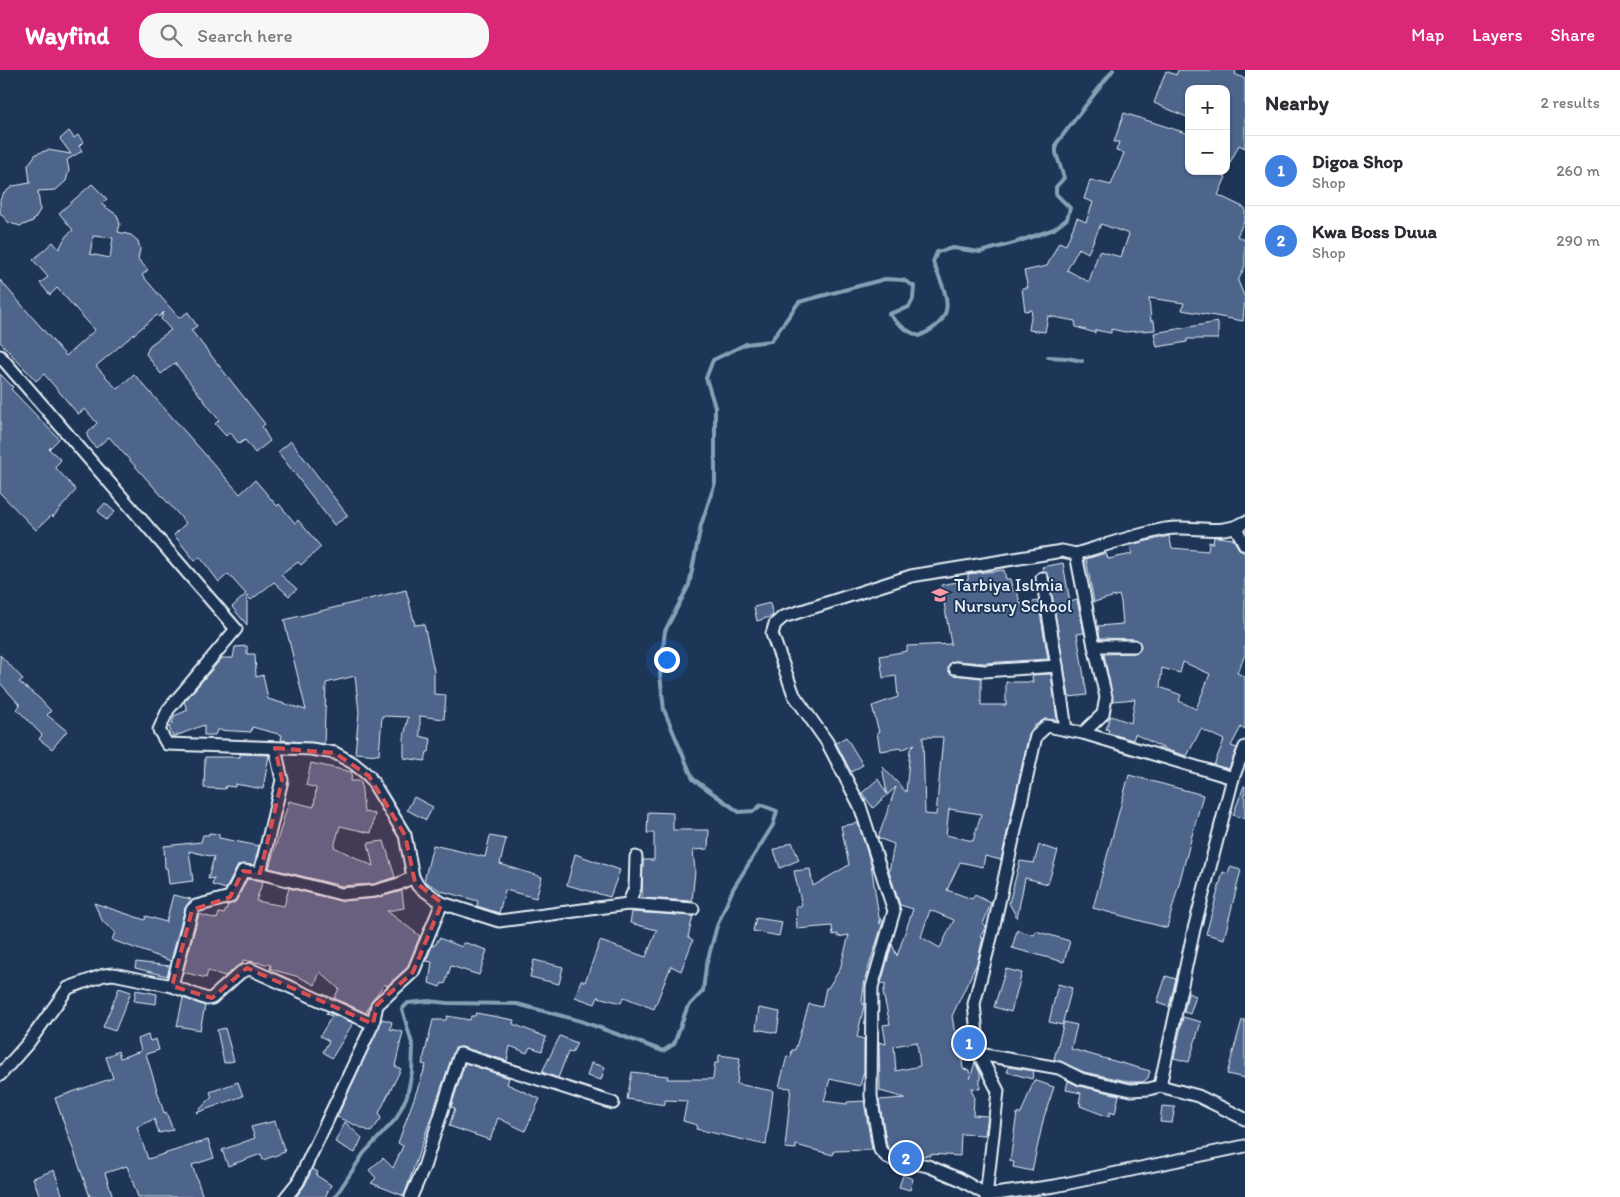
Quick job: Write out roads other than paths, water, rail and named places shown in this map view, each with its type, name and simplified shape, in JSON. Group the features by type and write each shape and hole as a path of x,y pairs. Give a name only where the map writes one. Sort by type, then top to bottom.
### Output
{"street":[{"path":"0,356 236,629 168,710 159,730 167,744 311,748 335,754 353,763 369,776 405,835 413,876 418,886 442,904 499,921 628,904 693,909"},
{"path":"1245,545 1240,525 1168,528 1076,554 1062,551 911,576 783,618 775,624 772,634 794,695 827,742 860,806 894,911 872,986 871,1096 880,1150 888,1158 928,1166 959,1178 987,1196 1055,1186 1245,1146"},
{"path":"1076,554 1106,697 1103,714 1083,733"},
{"path":"1042,578 1066,730"},
{"path":"1094,646 1134,646"},
{"path":"955,668 984,671 1057,666"},
{"path":"987,1196 998,1091 979,1054 974,1004 992,934 1036,736 1047,726 1083,733 1233,778"},
{"path":"1160,1086 1194,929 1233,778 1245,747"},
{"path":"260,874 282,780 276,748"},
{"path":"628,904 636,888 636,857"},
{"path":"172,986 192,910 196,906 230,897 243,871 341,894 375,892 399,884 413,876"},
{"path":"286,1197 298,1182 373,1024 378,1005 413,972 442,904"},
{"path":"0,1075 29,1042 68,988 104,974 172,986 207,999 216,994 241,972 250,968 373,1024"},
{"path":"410,1197 424,1167 460,1054 613,1103"},
{"path":"979,1054 1059,1068 1081,1078 1131,1090 1160,1086 1198,1096 1245,1119"}],"waterway":[{"path":"335,1197 364,1153 396,1119 407,1096 412,1072 413,1047 402,1009 408,1003 429,1001 517,1004 581,1021 663,1051 674,1044 687,1008 703,991 706,966 717,926 733,889 773,825 777,811 761,805 754,811 739,812 693,779 664,710 660,674 665,631 689,585 701,525 715,483 715,407 706,378 713,360 746,344 771,341 799,302 885,279 903,280 914,286 913,299 909,307 889,314 892,318 906,330 919,336 932,329 941,321 947,304 933,262 937,252 953,248 980,252 1054,229 1067,219 1070,208 1056,194 1056,187 1064,178 1056,153 1056,144 1113,70"},
{"path":"1048,357 1082,361"}],"place":[{"name":"Tarbiya Islmia Nursury School","path":"940,595"},
{"name":"Digoa Shop","path":"969,1043"},
{"name":"Kwa Boss Duua","path":"906,1158"}]}
